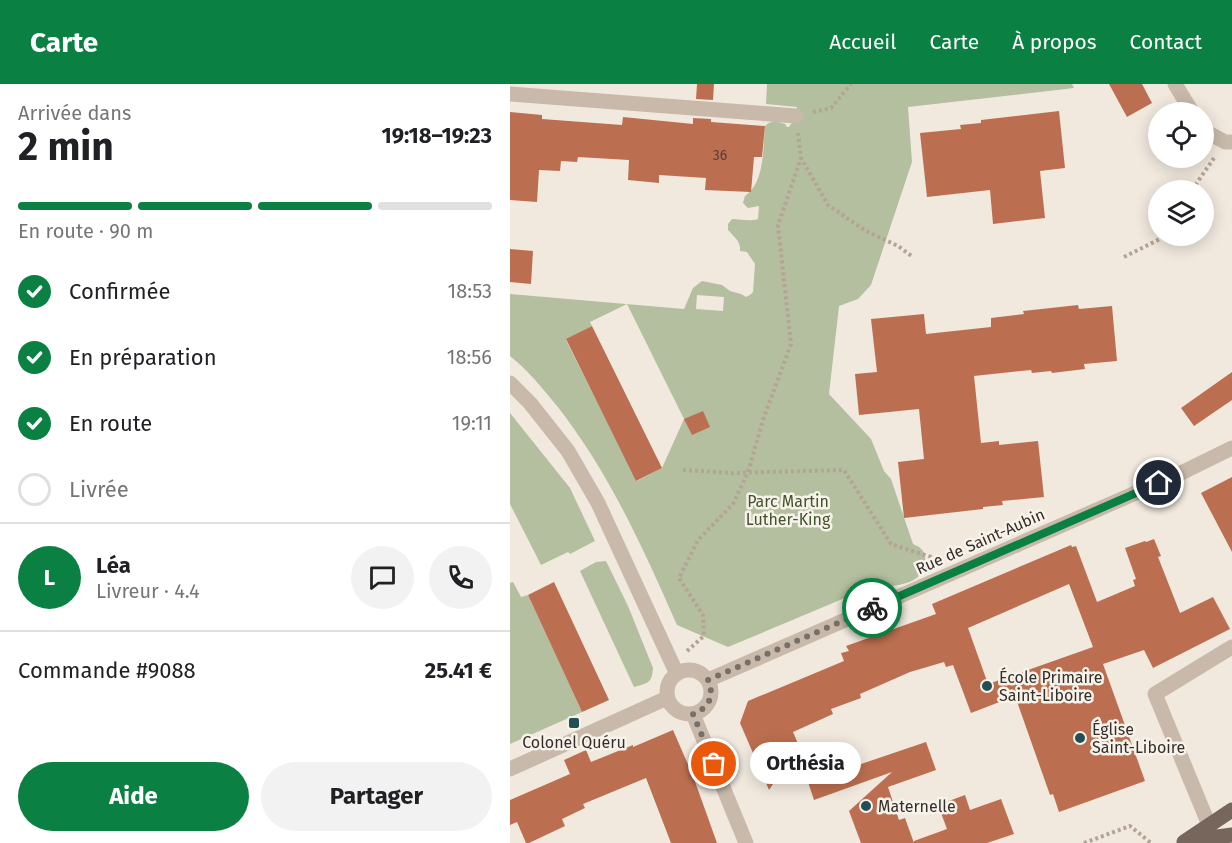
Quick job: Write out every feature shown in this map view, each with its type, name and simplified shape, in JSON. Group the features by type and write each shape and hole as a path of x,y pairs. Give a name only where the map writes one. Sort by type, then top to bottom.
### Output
{"main road":[{"path":"1182,842 1232,810"},
{"path":"1182,842 1232,835"}],"street":[{"path":"1175,84 1186,102"},
{"path":"510,94 796,116"},
{"path":"1214,135 1228,142"},
{"path":"510,383 530,403 568,451 593,495 674,669 667,687 667,698 674,709 695,718 746,843"},
{"name":"Rue de Saint-Aubin","path":"708,680 1231,451"},
{"path":"1209,825 1155,694 1232,647"},
{"path":"674,669 697,671 708,680 711,687 710,701 695,718"},
{"path":"510,769 667,698"}],"path":[{"path":"852,84 831,108 796,116 801,158 828,205 866,231 898,246 913,257"},
{"path":"1200,180 1228,142"},
{"path":"674,669 704,636 703,615 679,578 698,540 733,504 748,472 764,417 791,344 778,225 801,158"},
{"path":"1124,257 1148,245"},
{"path":"683,470 748,472 844,470 891,544 932,557 946,575"},
{"path":"1084,843 1131,826 1151,843"}],"green space":[{"name":"Parc Martin Luther-King","path":"767,84 1072,84 1074,88 908,107 912,162 871,285 858,299 839,306 829,394 871,439 884,471 891,479 913,544 924,552 925,567 921,574 907,583 871,587 728,647 677,625 624,511 593,457 557,406 529,373 510,356 510,294 627,304 684,309 693,288 702,281 722,285 746,297 750,295 753,292 755,264 747,252 740,251 738,242 728,230 728,224 732,219 758,219 759,206 748,208 743,203 745,196 752,190 760,174 765,126 779,122 789,127 796,117 797,107 766,104","holes":["697,295 724,297 723,311 696,309","627,304 684,419 662,468 637,481 566,340 592,326 590,322"]},
{"path":"510,413 570,488 595,541 541,565 510,504"},
{"path":"606,561 628,606 653,668 648,682 642,685 634,687 580,571 596,562"},
{"path":"513,582 521,597 528,595 582,712 510,744 510,583"}],"building":[{"path":"697,84 714,84 713,100 696,99"},
{"path":"1109,84 1142,84 1151,102 1148,102 1148,105 1127,117"},
{"path":"1059,111 1065,168 1040,171 1045,218 993,224 990,190 927,197 920,133 961,129 960,125 981,123 981,120"},
{"path":"510,112 542,115 542,119 622,125 623,117 693,124 693,118 711,119 711,122 765,126 762,157 754,157 751,192 705,190 706,178 659,175 659,183 628,180 629,160 578,157 577,162 561,161 560,171 539,170 537,202 510,200"},
{"path":"510,249 533,251 531,284 510,282"},
{"path":"1078,305 1079,309 1112,306 1117,361 1084,364 1085,369 1052,373 1051,371 1032,373 1031,370 974,376 981,443 999,441 999,445 1038,441 1044,497 1002,501 1003,505 983,507 983,509 904,518 898,462 924,459 919,409 859,415 855,374 877,372 871,319 924,314 926,334 991,327 991,318 1024,314 1023,311"},
{"path":"592,326 662,468 636,481 566,339"},
{"path":"1232,372 1232,400 1194,426 1181,408"},
{"path":"703,411 710,427 692,435 684,419"},
{"path":"1232,477 1232,552 1201,493"},
{"path":"1154,539 1161,556 1158,557 1180,613 1213,597 1230,629 1153,668 1144,650 1103,664 1145,781 1059,812 1053,794 1050,795 1015,696 971,713 953,665 946,667 944,662 910,672 860,694 861,698 831,709 833,714 793,732 799,746 769,790 740,723 748,701 844,661 841,653 849,651 846,646 936,614 932,604 1071,545 1076,546 1097,602 1135,586 1133,580 1136,579 1125,548","holes":["1069,584 1093,647 988,684 968,628"]},
{"path":"554,582 609,700 582,712 528,595"},
{"path":"673,730 693,776 717,843 671,843 646,778 583,804 585,808 562,819 565,826 529,843 526,843 517,822 510,825 510,800 570,774 564,760 586,750 591,762"},
{"path":"926,742 936,770 888,787 899,820 905,818 914,843 861,843 849,811 892,772 814,800 808,782"},
{"path":"965,795 970,810 1001,799 1014,834 987,843 914,843 914,841 947,829 938,805"}],"way so far":[{"path":"714,764 693,714 700,712 710,701 711,687 708,680 872,608"}],"place":[{"name":"École Primaire Saint-Liboire","path":"987,686"},
{"name":"Colonel Quéru","path":"574,723"},
{"name":"Église Saint-Liboire","path":"1080,738"},
{"name":"Orthésia","path":"714,764"},
{"name":"Maternelle","path":"866,806"}],"route":[{"path":"872,608 1159,483"}]}
